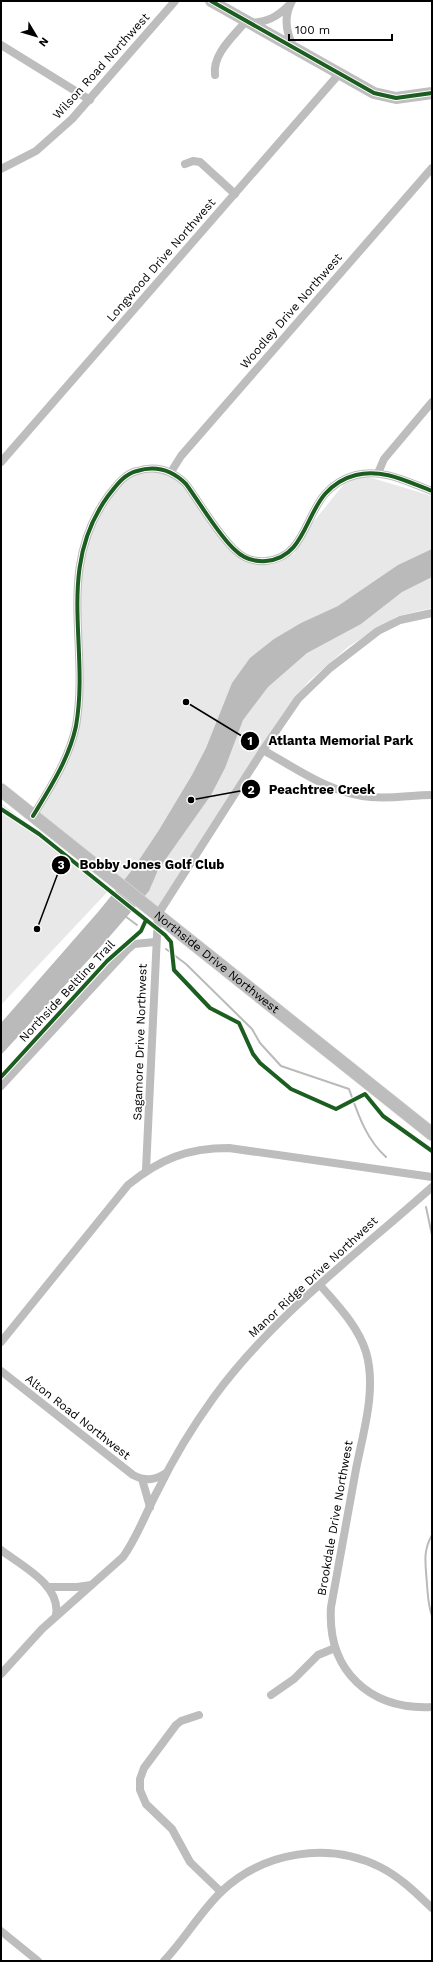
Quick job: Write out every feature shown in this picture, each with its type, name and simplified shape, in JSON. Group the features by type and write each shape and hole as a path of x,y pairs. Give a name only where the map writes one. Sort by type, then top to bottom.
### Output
{"main road":[{"path":"211,1 374,94 396,98 432,93"},
{"name":"Northside Drive Northwest","path":"1,790 432,1134"}],"street":[{"name":"Wilson Road Northwest","path":"1,169 36,151 72,119 176,1"},
{"path":"215,75 214,66 216,58 248,22 260,22 274,17 290,3"},
{"path":"290,3 286,19 289,38 295,48"},
{"path":"1,45 90,100"},
{"name":"Longwood Drive Northwest","path":"1,462 339,74"},
{"path":"185,164 193,161 200,162 235,194"},
{"name":"Woodley Drive Northwest","path":"171,472 181,456 432,168"},
{"path":"378,473 384,459 432,402"},
{"path":"33,816 60,770 69,751 75,728 79,693 77,584 81,557 89,531 105,501 125,476 135,471 148,468 160,468 171,472 186,484 234,550 247,558 262,562 278,558 293,548 304,533 319,501 334,485 355,475 378,473 432,491"},
{"path":"158,914 263,750 298,699 330,668 365,640 383,628 413,616 432,613"},
{"path":"263,750 323,784 356,795 384,798 432,795"},
{"name":"Sagamore Drive Northwest","path":"146,1170 158,914"},
{"path":"1,1086 127,950 134,944 156,942"},
{"path":"1,1342 128,1186 146,1170 170,1158 209,1148 229,1148 432,1177"},
{"name":"Manor Ridge Drive Northwest","path":"1,1674 28,1643 56,1615 123,1557 133,1543 167,1472 198,1420 233,1372 273,1328 432,1187"},
{"name":"Brookdale Drive Northwest","path":"320,1285 349,1319 358,1334 366,1353 370,1375 366,1417 331,1607 330,1627 335,1648 339,1658 352,1677 378,1698 399,1706 432,1707"},
{"name":"Alton Road Northwest","path":"1,1371 133,1475 142,1479"},
{"path":"150,1507 142,1479 151,1480 160,1477 167,1472"},
{"path":"1,1550 49,1587 57,1605 56,1615"},
{"path":"49,1587 77,1587 92,1585"},
{"path":"271,1695 294,1679 318,1655 335,1648"},
{"path":"199,1715 181,1721 176,1725 144,1768 140,1779 140,1790 146,1804 172,1828 190,1862 221,1892"},
{"path":"164,1961 221,1892 250,1870 283,1857 302,1854 339,1854 358,1858 386,1870 409,1886 432,1908"},
{"path":"1,1932 38,1961"}],"shaded area":[{"path":"139,467 171,470 237,554 263,564 294,554 310,526 344,484 362,475 432,496 432,608 398,616 348,647 308,682 261,746 157,918 114,875 40,813 64,769 78,723 82,555 96,508"},
{"path":"432,549 432,577 402,592 361,624 307,653 268,687 243,720 225,768 211,795 158,870 149,891 104,943 1,1055 1,1023 98,912 133,869 159,830 192,775 206,748 232,683 250,658 274,639 301,623 338,606 398,565"},
{"path":"1,803 111,888 1,1005"}],"waterway":[{"path":"125,916 137,925"},
{"path":"166,949 186,964 252,1029 260,1043 281,1066 349,1089 363,1126 373,1142 386,1157"},
{"path":"426,1207 432,1235"},
{"path":"432,1535 427,1547 425,1559 428,1600 432,1616"}],"cycle path":[{"path":"211,1 374,93 396,98 432,93"},
{"path":"33,816 64,762 76,726 79,696 77,608 78,580 83,551 92,524 108,496 117,484 124,478 132,473 144,469 163,470 175,475 186,484 216,528 238,553 253,560 262,561 278,558 296,545 318,503 335,485 347,478 366,473 375,473 395,477 432,491"},
{"path":"1,809 39,834 165,935 171,942 174,970 210,1008 239,1023 253,1054 260,1063 291,1089 336,1109 365,1094 383,1116 432,1151"},
{"name":"Northside Beltline Trail","path":"1,1077 107,961 141,931 146,920"}],"place":[{"name":"Atlanta Memorial Park","path":"186,702"},
{"name":"Peachtree Creek","path":"191,800"},
{"name":"Bobby Jones Golf Club","path":"37,929"}]}
